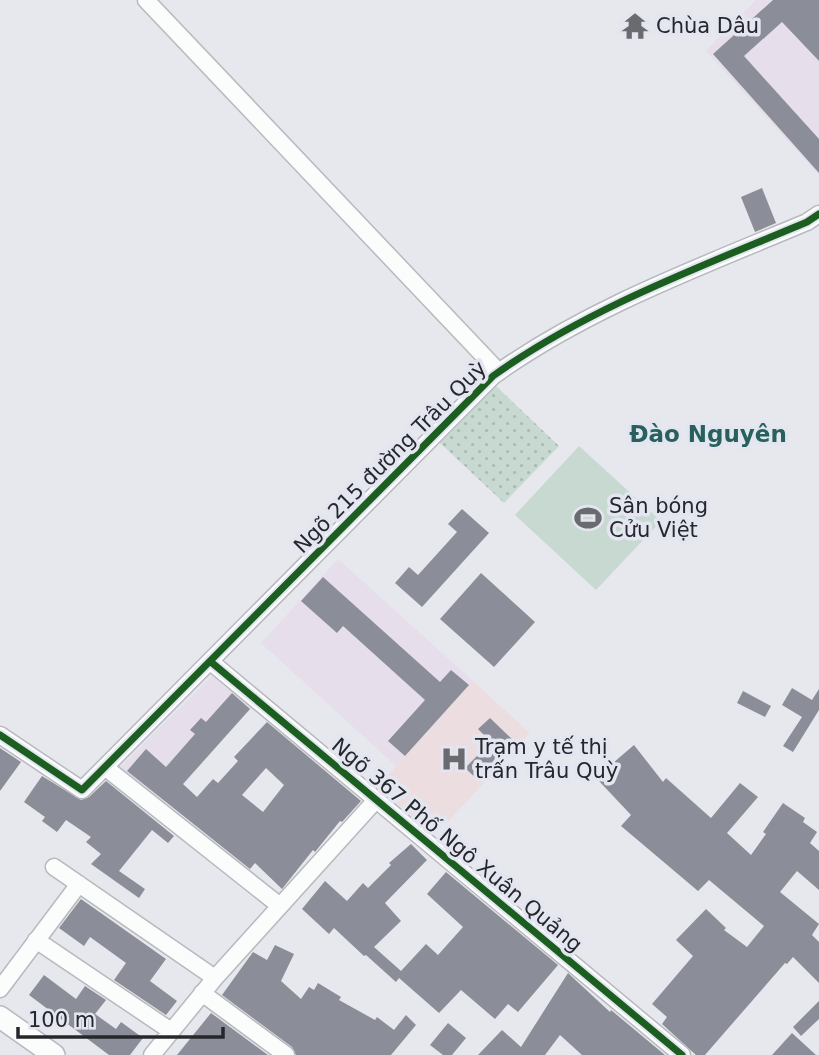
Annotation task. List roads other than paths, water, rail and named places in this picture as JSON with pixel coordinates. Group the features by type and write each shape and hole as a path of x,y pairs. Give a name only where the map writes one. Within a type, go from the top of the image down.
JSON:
{"main road":[{"path":"0,1017 54,1055"}],"street":[{"path":"146,0 499,372"},
{"name":"Ngõ 215 đường Trâu Quỳ","path":"0,735 82,790 499,372 551,338 653,286 807,222 819,214"},
{"name":"Ngõ 367 Phố Ngô Xuân Quảng","path":"211,662 682,1055"},
{"path":"106,768 280,906"},
{"path":"152,1055 215,978 376,800"},
{"path":"54,867 215,978"},
{"path":"0,989 79,884"},
{"path":"36,940 171,1031"},
{"path":"202,993 286,1055"}],"place":[{"name":"Chùa Dâu","path":"635,26"},
{"name":"Sân bóng Cửu Việt","path":"588,518"},
{"name":"Trạm y tế thị trấn Trâu Quỳ","path":"454,759"}],"district":[{"name":"Đào Nguyên","path":"708,434"}]}
